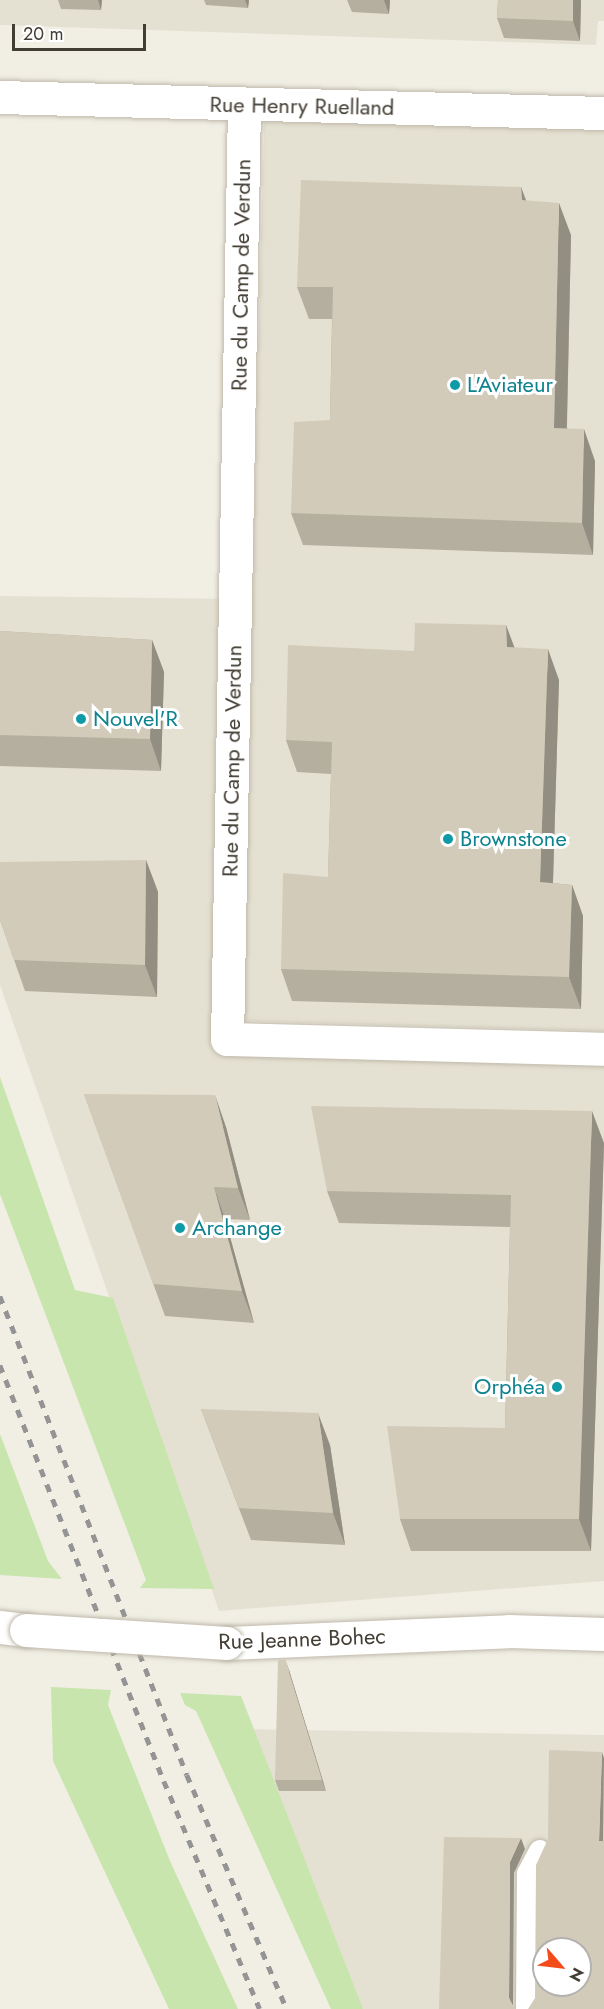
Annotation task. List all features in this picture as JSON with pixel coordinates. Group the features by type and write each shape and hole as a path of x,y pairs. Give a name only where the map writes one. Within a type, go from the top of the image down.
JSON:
{"street":[{"name":"Rue Henry Ruelland","path":"0,97 604,113"},
{"name":"Rue du Camp de Verdun","path":"244,105 226,1039 604,1049"},
{"name":"Rue Jeanne Bohec","path":"13,1629 227,1643 509,1631 604,1634"}],"lane":[{"path":"526,2009 527,1873 539,1850"}],"shaded area":[{"path":"0,0 604,0 604,21 598,21 596,45 0,25"},
{"path":"265,92 604,100 604,1031 241,1021"},
{"path":"0,596 235,599 227,1039 604,1049 604,1581 219,1611 0,985"},
{"path":"236,1729 604,1735 604,2009 357,2009"}],"green space":[{"path":"0,1077 75,1290 113,1298 214,1589 140,1588 146,1580 0,1194"},
{"path":"0,1434 48,1561 62,1579 0,1575"},
{"path":"51,1687 111,1690 108,1705 170,1861 238,2009 169,2009 53,1761"},
{"path":"180,1693 241,1696 363,2009 331,2009 196,1711 185,1705"}],"building":[{"path":"498,0 573,0 573,21 497,18"},
{"name":"L'Aviateur","path":"301,180 521,187 522,200 559,203 554,428 584,429 582,523 291,513 294,422 330,420 333,287 297,287"},
{"name":"Brownstone","path":"415,623 506,625 507,647 548,649 540,882 572,885 569,977 281,969 283,873 328,877 332,742 286,740 288,645 414,651"},
{"name":"Nouvel'R","path":"0,631 152,640 150,739 0,735"},
{"path":"146,860 145,965 14,960 0,920 0,862"},
{"name":"Archange","path":"84,1094 215,1095 238,1188 214,1187 242,1291 153,1284"},
{"name":"Orphéa","path":"311,1106 592,1111 579,1519 400,1519 387,1426 505,1428 511,1195 327,1191"},
{"path":"201,1409 318,1413 333,1513 239,1508"},
{"path":"285,1659 322,1780 275,1780 278,1660"},
{"path":"549,1750 602,1752 599,1841 604,1841 604,2009 528,2009 535,1997 592,1997 592,1937 535,1937 536,1865 548,1839"},
{"path":"444,1837 521,1838 510,1862 509,1998 515,2009 439,2009"}],"railway":[{"path":"0,1296 187,1775 287,2009"},
{"path":"0,1365 164,1781 260,2009"}],"place":[{"name":"L'Aviateur","path":"455,385"},
{"name":"Nouvel'R","path":"81,719"},
{"name":"Brownstone","path":"448,839"},
{"name":"Archange","path":"180,1228"},
{"name":"Orphéa","path":"557,1387"}]}
